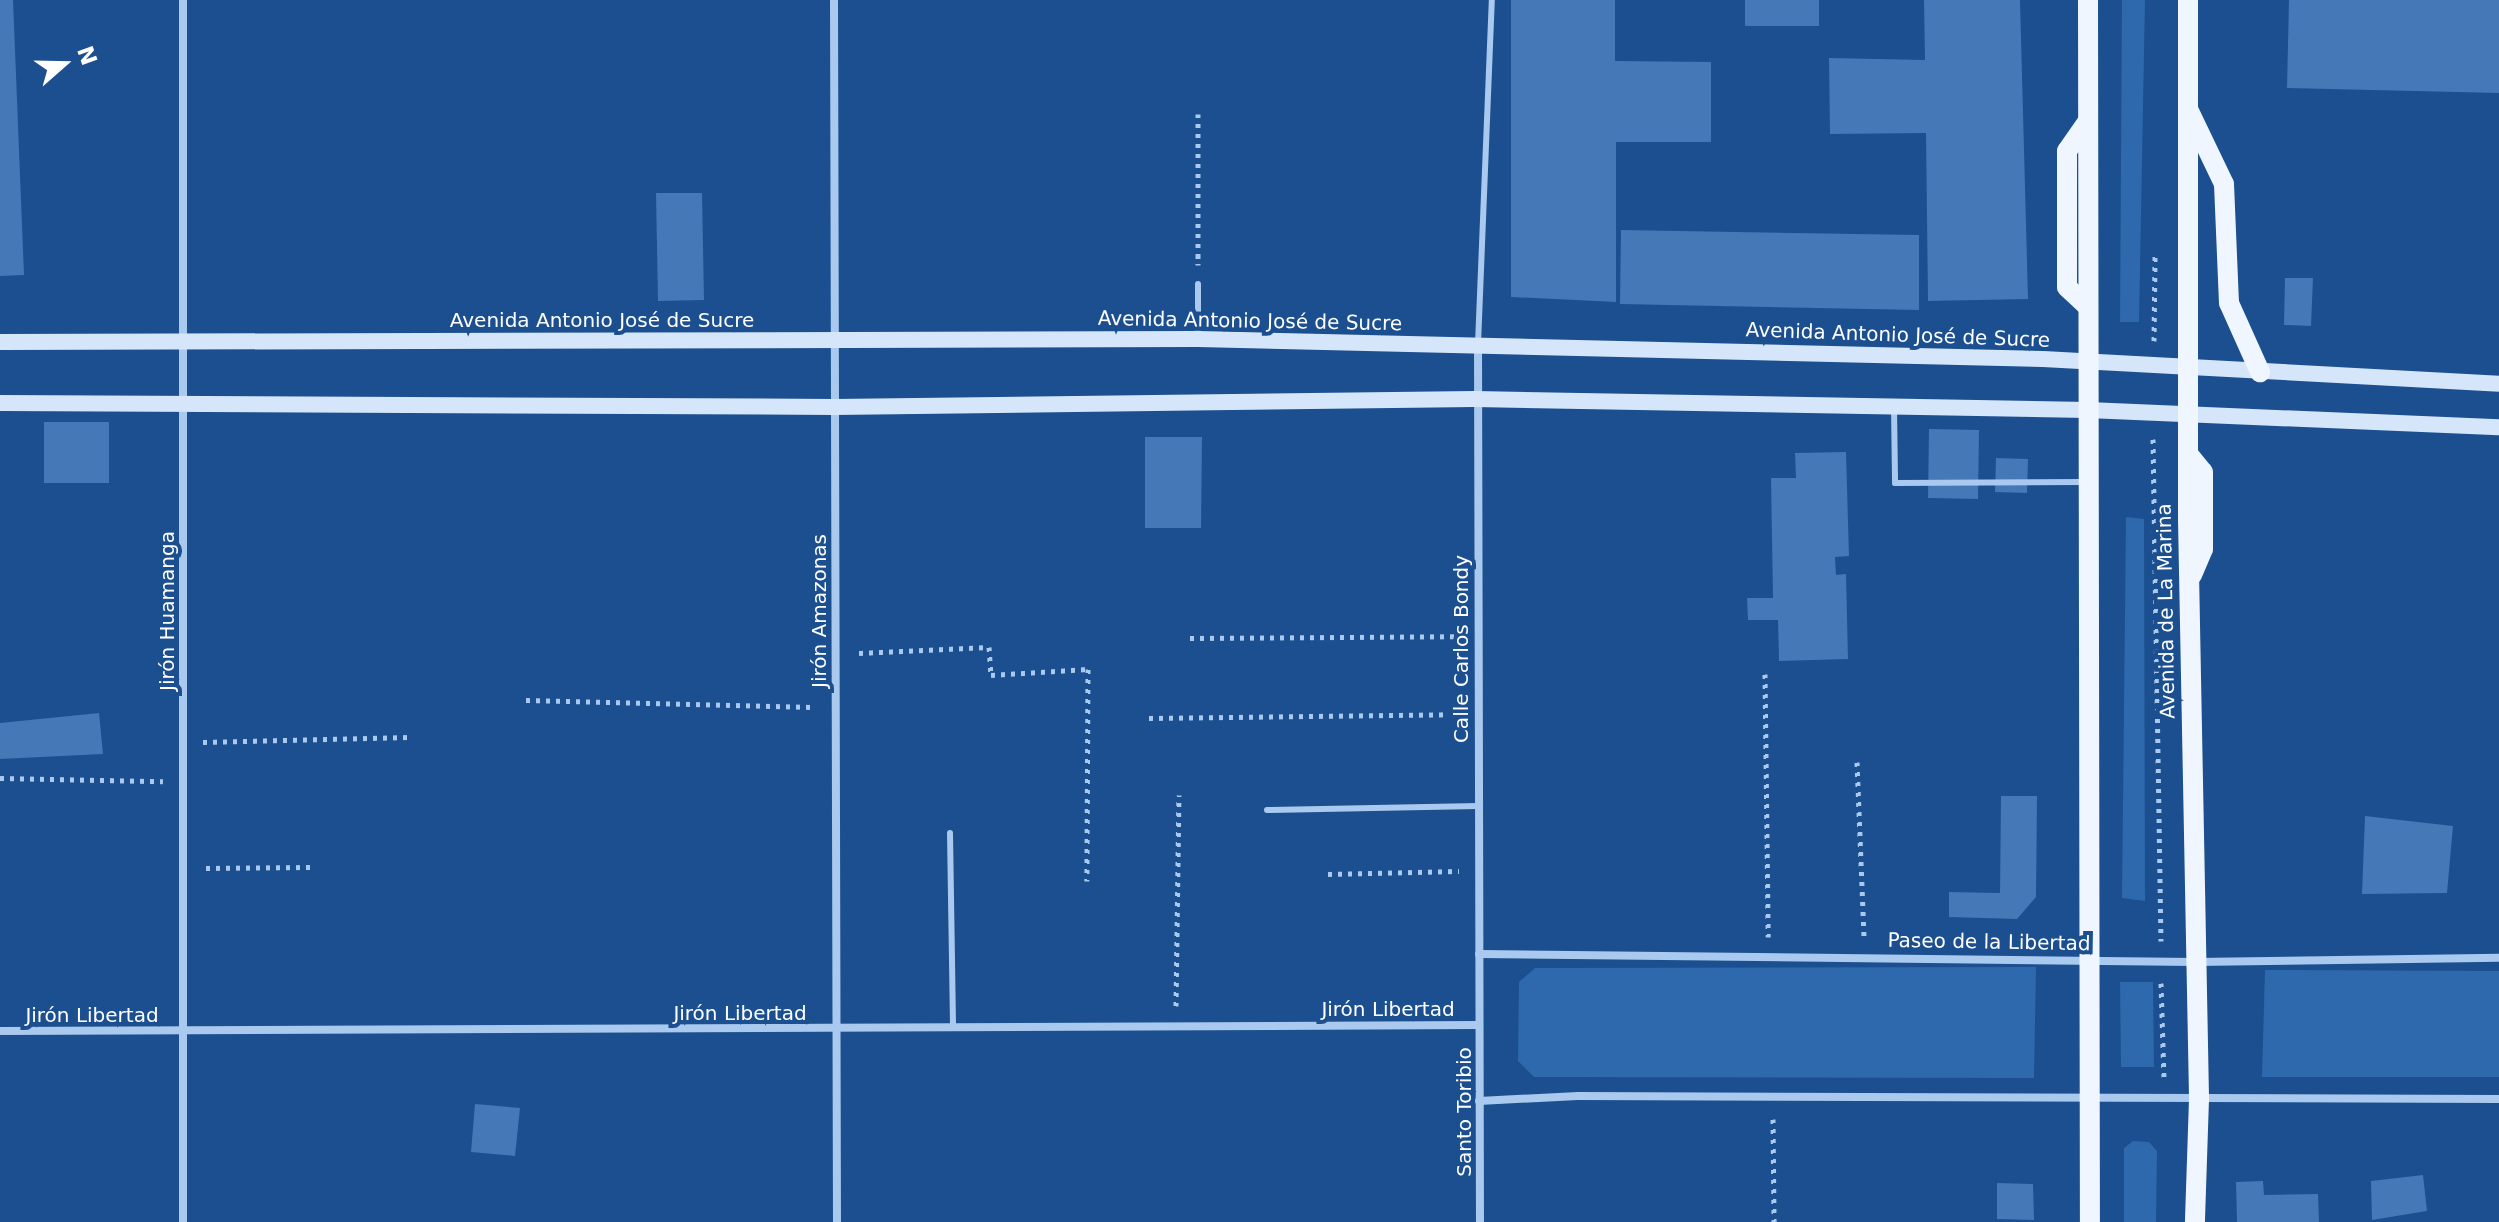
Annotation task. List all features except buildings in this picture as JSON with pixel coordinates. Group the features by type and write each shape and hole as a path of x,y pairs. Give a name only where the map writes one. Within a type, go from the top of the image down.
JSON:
{"main road":[{"path":"2088,0 2086,305 2092,959 2090,1222"},
{"name":"Avenida de La Marina","path":"2188,0 2190,581 2199,1099 2195,1222"},
{"path":"2187,106 2224,184 2229,303 2260,372"},
{"name":"Avenida Antonio José de Sucre","path":"0,342 1198,339 2088,362 2499,384"},
{"path":"0,403 834,407 1475,399 2088,410 2499,427"}],"street":[{"name":"Jirón Huamanga","path":"183,0 183,1222"},
{"name":"Jirón Amazonas","path":"834,0 837,1222"},
{"name":"Calle Carlos Bondy","path":"1478,344 1475,399 1479,954"},
{"name":"Paseo de la Libertad","path":"1479,954 2195,962 2499,958"},
{"name":"Santo Toribio","path":"1479,954 1480,1222"},
{"name":"Jirón Libertad","path":"0,1031 1479,1025"},
{"path":"1479,1101 1772,1098 2499,1099"}],"lane":[{"path":"1478,344 1492,0"},
{"path":"1198,284 1198,339"},
{"path":"1894,407 1895,483 2087,482"},
{"path":"1267,810 1478,806"},
{"path":"950,833 953,1028"}],"path":[{"path":"1198,114 1198,284"},
{"path":"1190,638 1477,636"},
{"path":"835,654 989,647 991,675 1088,669 1087,881"},
{"path":"1765,674 1768,957"},
{"path":"526,700 835,708"},
{"path":"1149,718 1477,714"},
{"path":"183,743 410,737"},
{"path":"1857,762 1865,957"},
{"path":"0,778 183,781"},
{"path":"1175,1026 1179,795"},
{"path":"183,869 313,867"},
{"path":"1328,874 1478,871"},
{"path":"1772,1098 1774,1222"}],"shaded area":[{"path":"2122,0 2145,0 2139,322 2120,322"},
{"path":"2126,517 2144,519 2145,901 2122,898"},
{"path":"2036,967 2034,1078 1534,1077 1518,1061 1519,982 1535,968"},
{"path":"2265,970 2499,971 2499,1077 2262,1077"},
{"path":"2120,982 2153,982 2154,1067 2121,1067"},
{"path":"2133,1141 2149,1142 2157,1151 2156,1222 2124,1222 2124,1148"}]}
